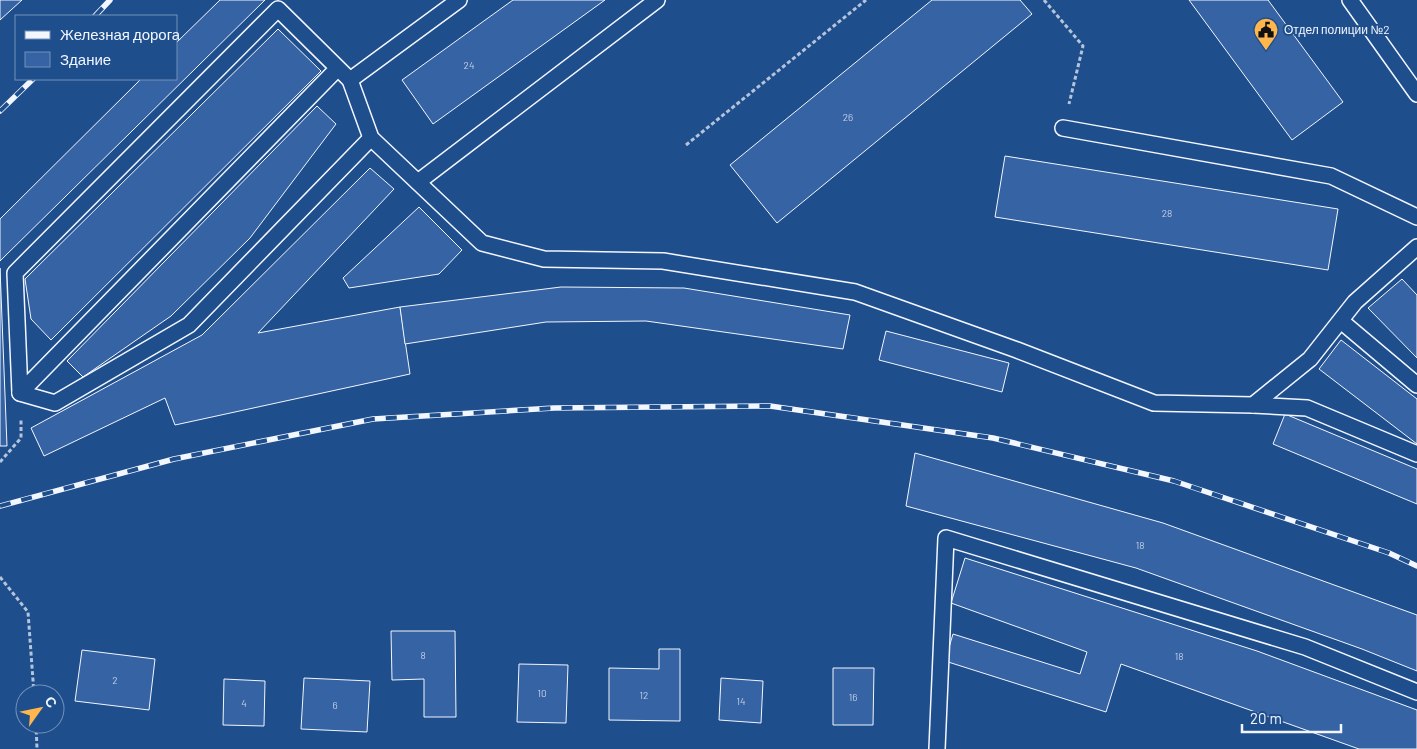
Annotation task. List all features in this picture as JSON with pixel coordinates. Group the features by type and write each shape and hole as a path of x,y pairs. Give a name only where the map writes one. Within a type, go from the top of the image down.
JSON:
{"lane":[{"path":"350,80 459,0"},
{"path":"418,182 657,0"},
{"path":"1350,0 1417,94"},
{"path":"20,393 15,273 278,9 350,80 371,138 482,243 544,259 663,261 855,292 1017,350 1154,403 1308,408 1417,454"},
{"path":"20,393 338,68"},
{"path":"1063,128 1331,176 1417,217"},
{"path":"20,393 55,403 189,325 371,138"},
{"path":"1253,405 1310,359 1355,302 1417,247"},
{"path":"1340,321 1417,385"},
{"path":"937,749 946,538 1305,647 1417,692"}],"path":[{"path":"686,145 866,0"},
{"path":"1044,0 1083,46 1063,128"},
{"path":"0,462 21,438 20,393"},
{"path":"0,577 28,612 33,684"},
{"path":"36,734 37,749"}],"building":[{"path":"0,0 22,0 0,20"},
{"path":"220,0 265,0 0,261 0,219 140,80 178,80 178,41"},
{"path":"513,0 605,0 433,124 402,80"},
{"path":"932,0 1020,0 1032,14 777,223 730,165"},
{"name":"Отдел полиции №2","path":"1189,0 1268,0 1343,102 1292,140"},
{"path":"278,29 321,71 51,340 31,319 25,279"},
{"path":"317,106 336,124 250,238 171,316 83,377 67,361"},
{"path":"1005,156 1338,209 1328,270 995,217"},
{"path":"370,168 394,189 258,333 400,307 410,374 175,425 165,398 44,456 31,428 202,335"},
{"path":"419,207 462,250 439,274 349,288 343,278"},
{"path":"0,268 7,446 0,446"},
{"path":"1402,279 1417,295 1417,358 1368,308"},
{"path":"561,287 684,288 850,315 843,349 646,321 546,322 405,344 400,307"},
{"path":"886,331 1009,363 1002,392 879,360"},
{"path":"1341,340 1417,399 1417,444 1319,369"},
{"path":"1285,414 1417,469 1417,504 1273,444"},
{"path":"915,453 1163,523 1417,615 1417,671 1362,649 1136,568 906,506"},
{"path":"965,558 1257,651 1417,710 1417,749 1359,749 1121,664 1106,712 945,661 953,634 1080,674 1087,652 951,603"},
{"path":"391,631 455,631 456,717 424,717 424,679 392,680"},
{"path":"659,649 680,649 680,721 609,720 609,668 659,669"},
{"path":"82,650 155,659 149,710 75,701"},
{"path":"519,664 568,665 566,723 517,722"},
{"path":"833,668 874,668 873,725 833,725"},
{"path":"304,678 370,681 367,732 301,729"},
{"path":"721,678 763,681 761,723 719,720"},
{"path":"224,679 265,681 264,726 223,725"}],"railway":[{"path":"96,15 110,0"},
{"path":"0,111 32,80"},
{"path":"0,506 174,459 373,419 554,408 770,406 993,438 1174,481 1389,553 1417,566"}],"place":[{"name":"Отдел полиции №2","path":"1266,51"}]}
